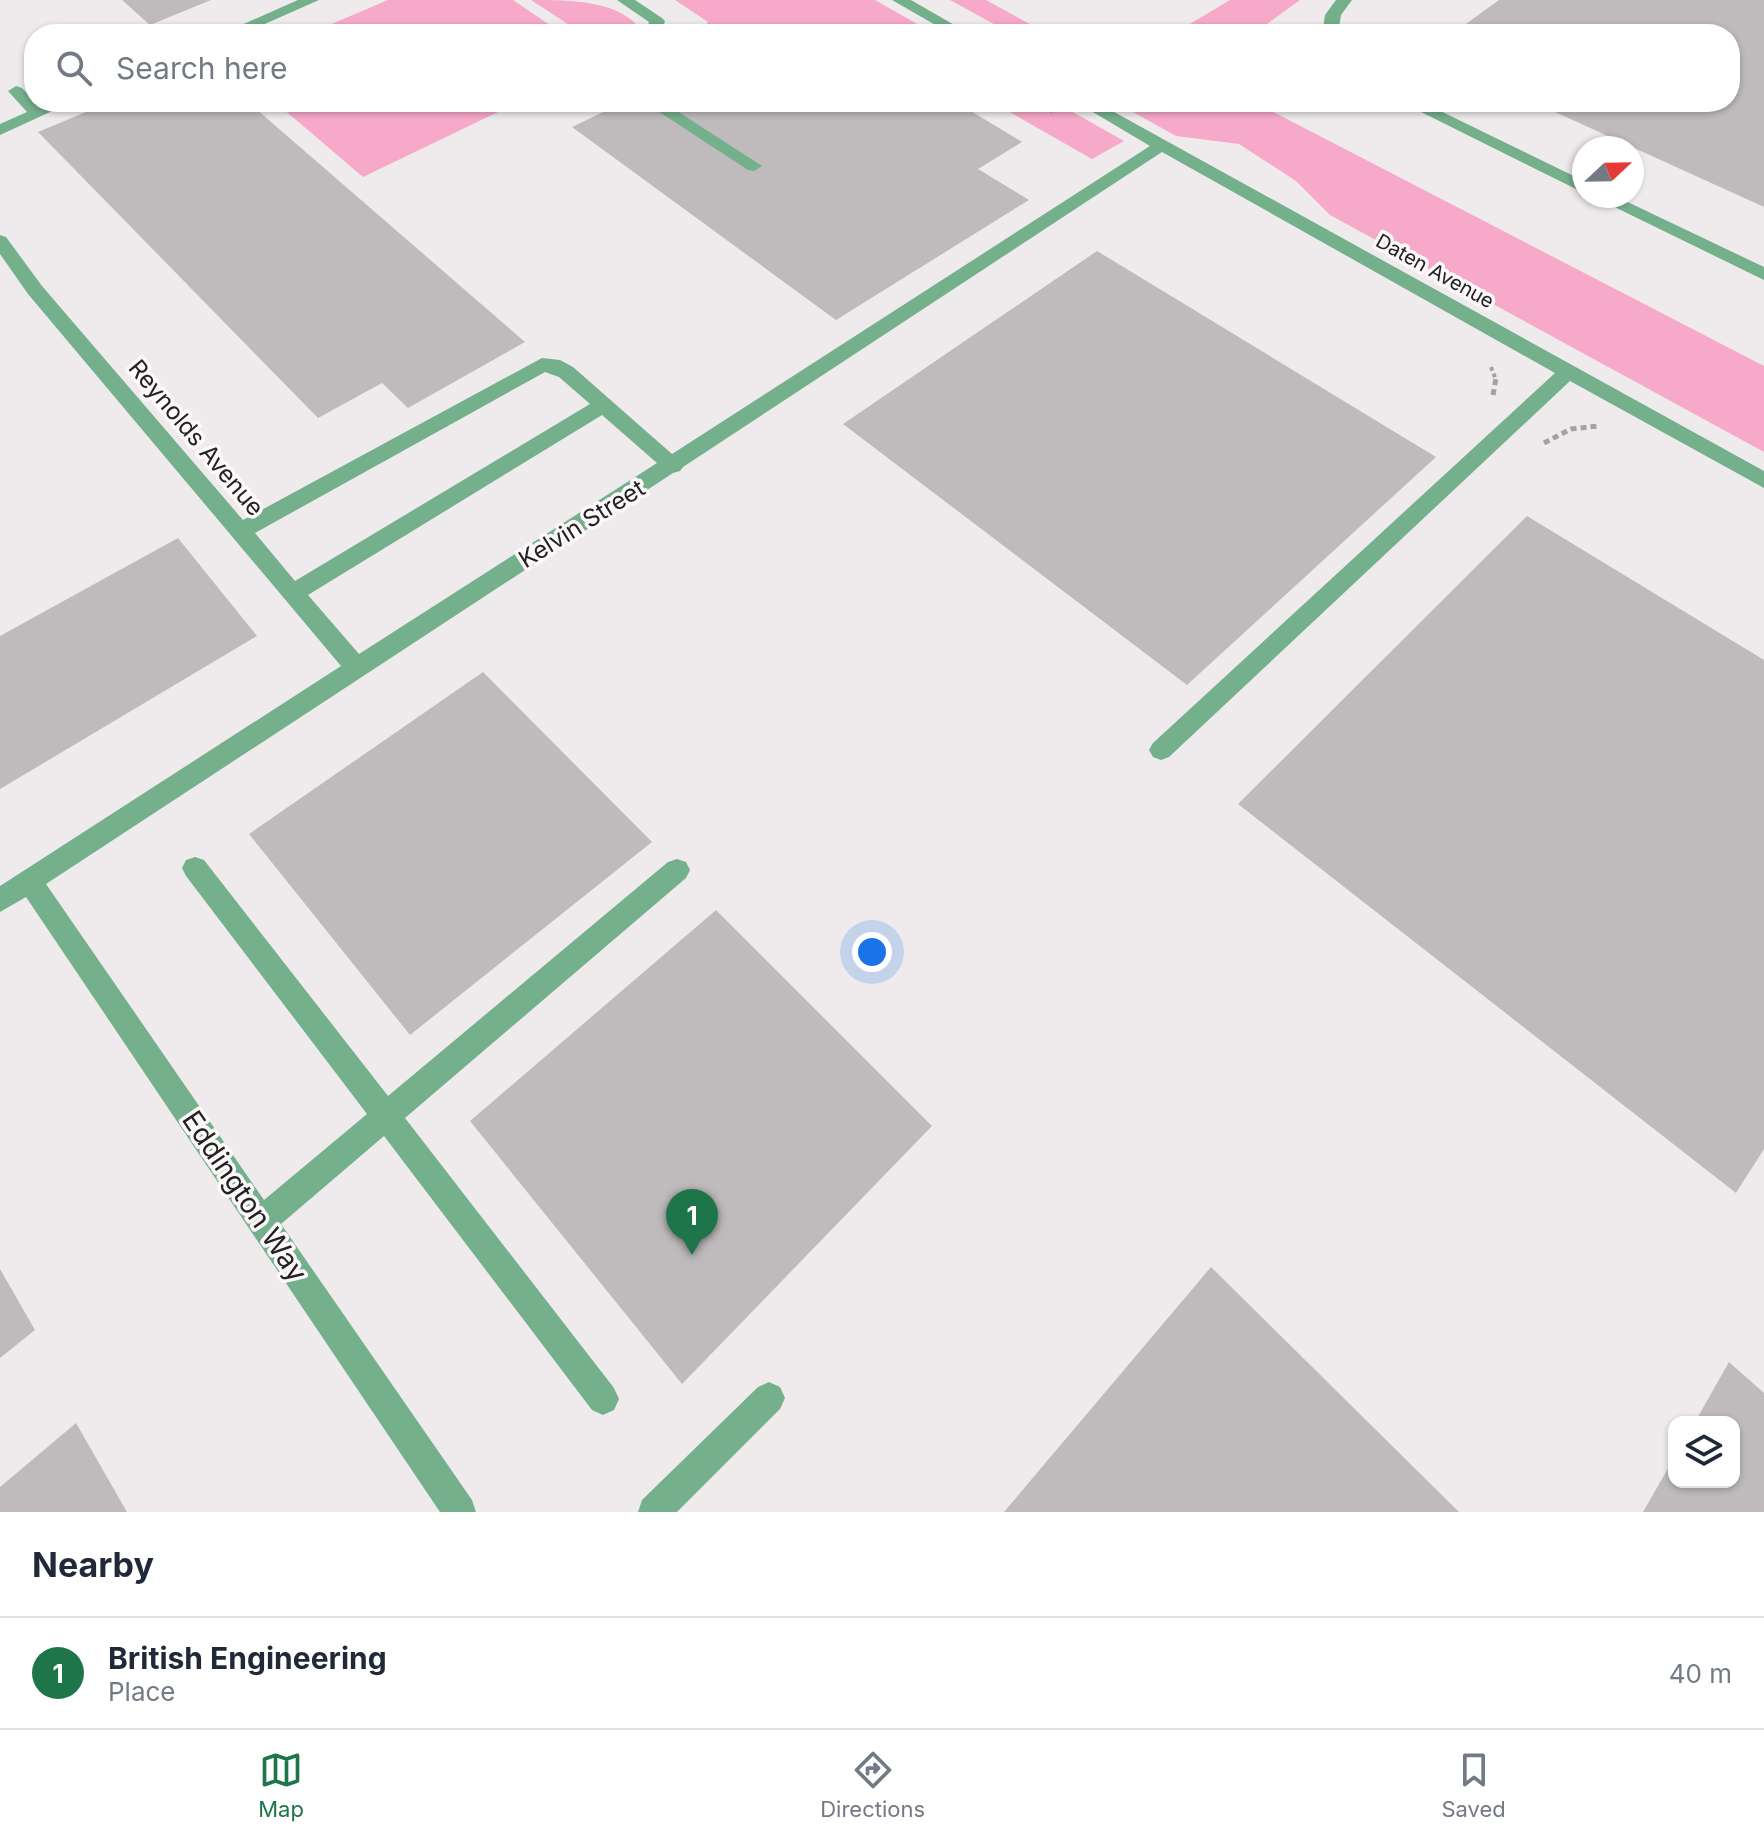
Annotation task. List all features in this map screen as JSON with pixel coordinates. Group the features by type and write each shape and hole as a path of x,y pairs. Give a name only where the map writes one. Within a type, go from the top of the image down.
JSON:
{"street":[{"path":"253,24 311,0"},
{"path":"625,0 657,21 656,24"},
{"path":"900,0 944,24"},
{"path":"1332,24 1333,15 1344,0"},
{"path":"16,91 24,99"},
{"path":"668,112 754,166"},
{"name":"Daten Avenue","path":"1102,112 1764,480"},
{"path":"1428,112 1572,182"},
{"path":"0,130 37,113"},
{"name":"Kelvin Street","path":"0,900 355,666 673,466 1162,145"},
{"path":"1626,208 1764,274"},
{"name":"Reynolds Avenue","path":"0,241 35,290 355,666"},
{"path":"241,531 542,365 553,365 566,372 673,466"},
{"path":"1161,750 1569,371"},
{"path":"293,593 604,405"},
{"path":"195,868 603,1399"},
{"path":"262,1221 677,870"},
{"name":"Eddington Way","path":"29,881 460,1512"},
{"path":"654,1512 769,1398"}],"path":[{"path":"1487,359 1496,379 1491,398"},
{"path":"1541,446 1571,429 1607,427"}],"shaded area":[{"path":"388,0 513,0 548,24 332,24"},
{"path":"531,0 593,4 621,13 636,24 568,24"},
{"path":"675,0 875,0 917,24 706,24 708,22"},
{"path":"950,0 986,0 1030,24 994,24"},
{"path":"1230,0 1300,0 1267,24 1190,24"},
{"path":"287,112 498,112 363,177"},
{"path":"1010,112 1073,112 1124,141 1092,159"},
{"path":"1133,112 1273,112 1764,366 1764,452 1330,215 1296,181 1239,144 1176,136"}],"building":[{"path":"122,0 211,0 152,24"},
{"path":"1499,0 1764,0 1764,207 1644,152 1644,136 1608,136 1555,112 1740,112 1740,24 1466,24"},
{"path":"86,112 260,112 525,342 408,408 382,383 318,418 38,132"},
{"path":"603,112 972,112 1022,142 978,169 1029,200 836,320 572,127"},
{"path":"1097,251 1436,457 1187,685 843,424"},
{"path":"1527,516 1764,660 1764,1149 1736,1193 1238,804"},
{"path":"178,538 257,636 0,789 0,636"},
{"path":"483,672 652,842 410,1035 249,834"},
{"path":"716,910 932,1126 682,1384 470,1121"},
{"path":"1211,1267 1459,1512 1004,1512"},
{"path":"0,1269 35,1330 0,1358"},
{"path":"1729,1362 1764,1393 1764,1512 1643,1512 1668,1468 1668,1488 1740,1488 1740,1416 1698,1416"},
{"path":"76,1423 127,1512 0,1512 0,1487"}],"place":[{"name":"British Engineering","path":"692,1255"}]}
